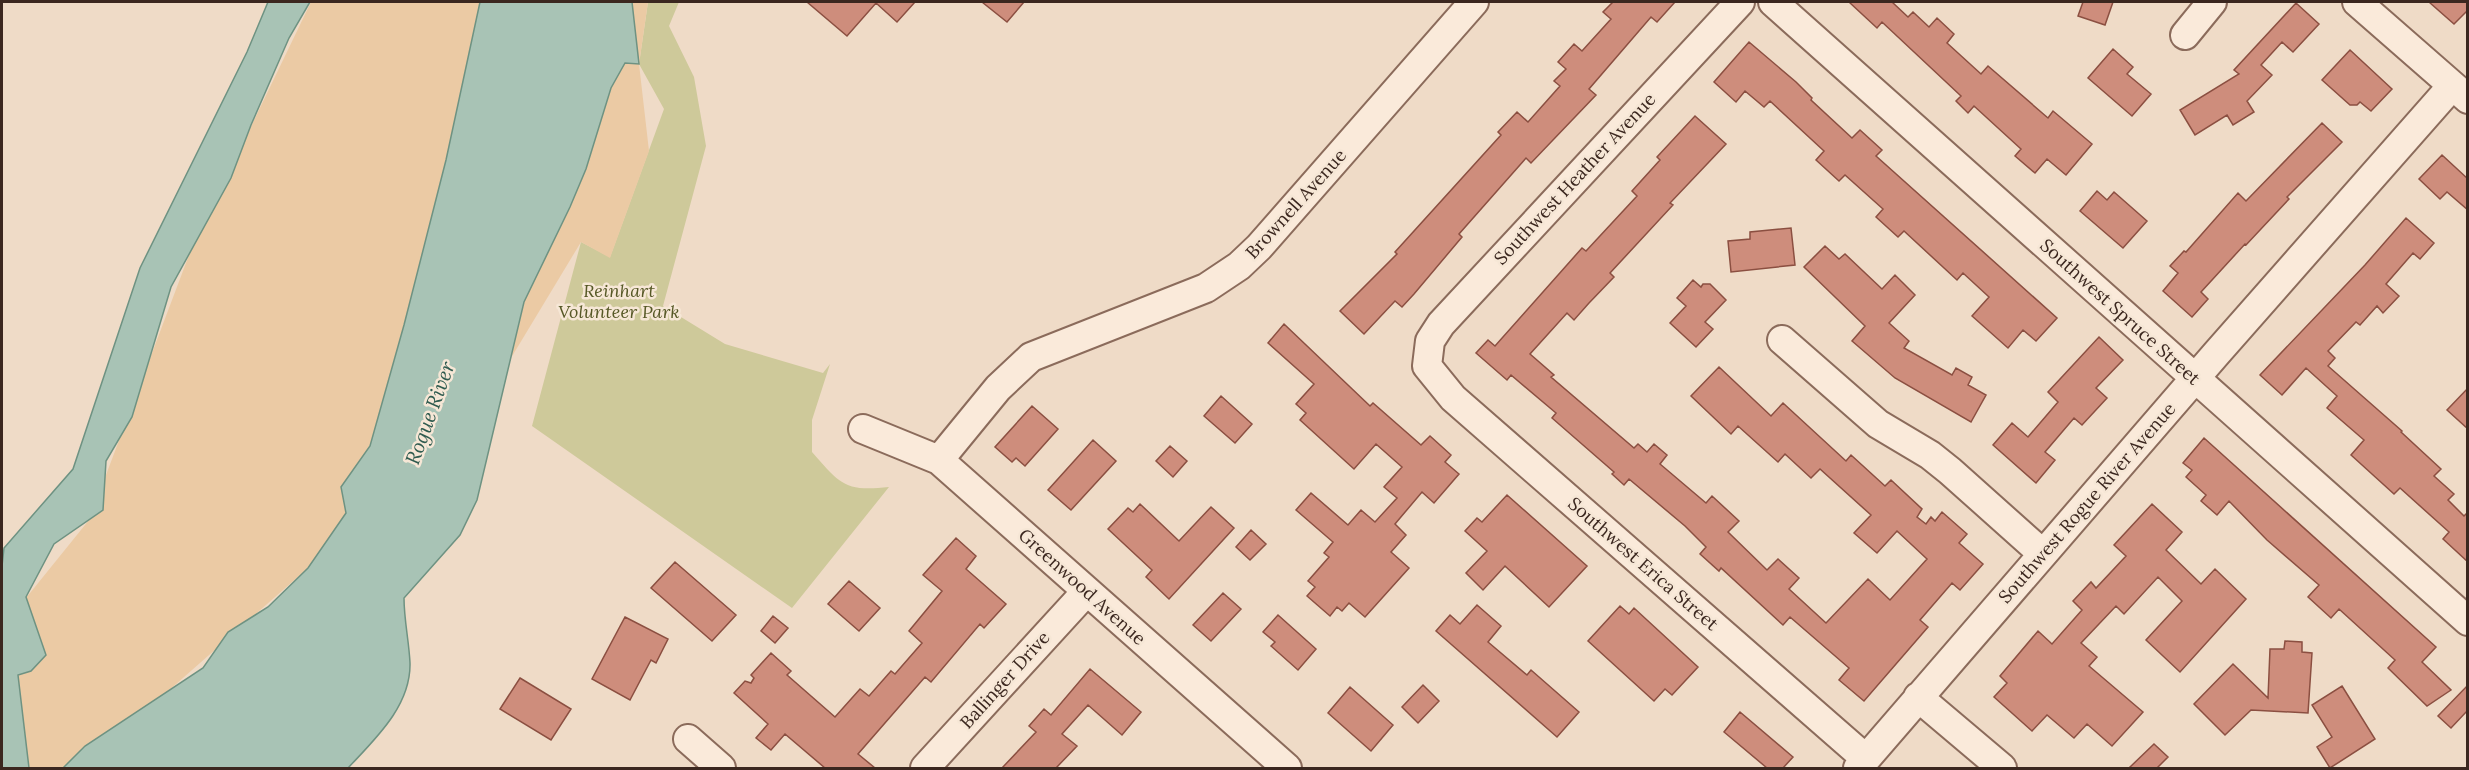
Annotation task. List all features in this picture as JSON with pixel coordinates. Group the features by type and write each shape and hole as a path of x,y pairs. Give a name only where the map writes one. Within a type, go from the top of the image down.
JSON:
{"street":[{"name":"Brownell Avenue","path":"939,460 998,388 1031,357 1206,288 1239,266 1259,248 1474,2"},
{"name":"Southwest Heather Avenue","path":"1427,366 1430,341 1441,324 1740,2"},
{"name":"Southwest Spruce Street","path":"1773,2 2468,621"},
{"path":"2185,35 2212,2"},
{"path":"2357,2 2460,92"},
{"name":"Southwest Rogue River Avenue","path":"1861,763 2194,379 2460,92"},
{"path":"1782,340 1878,424 1930,455 1950,471 2043,555"},
{"name":"Southwest Erica Street","path":"1427,366 1453,398 1861,763"},
{"name":"Greenwood Avenue","path":"863,429 939,460 1287,768"},
{"name":"Ballinger Drive","path":"925,768 1086,592"},
{"path":"1918,696 2002,768"},
{"path":"688,738 721,768"}],"green space":[{"name":"Reinhart Volunteer Park","path":"648,2 679,2 669,26 694,77 706,146 663,306 725,344 823,373 830,364 812,420 812,452 830,472 844,483 862,488 889,487 792,608 532,426 581,242 610,257 664,109 639,64"}],"sand":[{"path":"311,2 480,2 446,160 409,308 370,446 341,487 346,513 308,568 167,692 72,768 29,768 18,674 46,654 26,598 89,520 189,255"},
{"path":"596,2 648,2 639,64 649,151 610,258 581,242 511,358"}],"water":[{"path":"268,2 310,2 289,38 251,125 231,178 171,287 132,417 106,461 103,510 54,544 26,597 46,655 31,671 18,675 29,768 2,768 2,566 4,548 73,469 140,268 247,52"},
{"name":"Rogue River","path":"480,2 632,2 639,64 625,63 611,88 586,169 524,302 477,500 460,535 404,598 410,663 409,679 398,707 380,733 348,768 63,768 85,746 203,668 228,632 268,607 308,568 346,513 341,487 370,446 446,160"}],"building":[{"path":"807,2 915,2 897,22 876,3 847,36"},
{"path":"982,2 1024,2 1007,22"},
{"path":"1613,2 1675,2 1657,22 1651,17 1589,89 1596,95 1531,163 1526,158 1459,234 1462,237 1402,307 1395,301 1364,334 1340,311 1397,254 1395,252 1501,135 1498,132 1517,112 1528,122 1560,86 1554,81 1566,69 1558,62 1574,44 1582,51 1611,19 1603,12"},
{"path":"1849,2 1892,2 1908,17 1913,12 1929,27 1937,18 1954,34 1947,43 1981,74 1988,66 2048,118 2053,111 2092,144 2066,175 2047,159 2035,173 2015,156 2021,149 1974,106 1968,113 1956,101 1961,96 1882,22 1877,28"},
{"path":"2083,2 2113,2 2105,25 2078,16"},
{"path":"2429,2 2468,2 2468,10 2454,24"},
{"path":"2296,3 2319,24 2293,52 2282,42 2261,65 2272,75 2247,101 2254,112 2233,125 2227,115 2195,135 2180,110 2239,74 2234,70"},
{"path":"1749,42 1796,82 1812,98 1811,100 1852,138 1860,130 1882,150 1876,156 2057,318 2036,341 2023,330 2008,348 1972,316 1989,297 1963,273 1957,280 1904,231 1898,237 1876,217 1883,209 1845,175 1839,181 1816,160 1824,151 1770,101 1764,107 1745,91 1736,102 1714,82"},
{"path":"2113,49 2133,67 2127,74 2151,94 2132,116 2088,78"},
{"path":"2350,50 2392,89 2371,111 2360,102 2357,105 2350,105 2322,80"},
{"path":"1695,116 1726,144 1670,203 1673,205 1610,273 1614,277 1574,320 1567,313 1530,354 1554,375 1551,377 1634,448 1638,444 1647,452 1654,444 1667,455 1660,464 1706,503 1712,496 1739,521 1728,532 1767,570 1778,559 1799,578 1789,589 1826,623 1868,579 1890,600 1927,559 1897,531 1877,553 1854,533 1871,515 1820,469 1811,478 1785,454 1778,462 1738,426 1731,434 1691,396 1719,367 1771,416 1783,403 1846,461 1851,455 1885,486 1891,480 1922,509 1917,517 1926,524 1931,517 1935,521 1942,512 1967,534 1959,543 1983,564 1960,590 1952,583 1920,620 1928,627 1864,701 1839,680 1849,668 1790,617 1783,625 1721,568 1719,571 1700,554 1706,547 1685,526 1629,479 1624,485 1612,474 1614,472 1552,418 1556,413 1511,375 1507,380 1476,353 1488,340 1495,346 1582,248 1586,251 1637,196 1632,191 1660,160 1657,157"},
{"path":"2322,123 2342,142 2287,197 2289,199 2201,292 2208,299 2192,317 2163,291 2178,273 2170,266 2184,251 2186,252 2238,193 2246,201"},
{"path":"2442,155 2468,179 2468,210 2447,192 2440,199 2419,179"},
{"path":"2097,191 2107,200 2114,192 2147,221 2123,248 2080,211"},
{"path":"2406,218 2434,243 2420,259 2413,253 2386,284 2399,296 2383,313 2377,306 2360,325 2356,322 2328,351 2335,358 2328,366 2402,431 2441,469 2434,476 2454,494 2448,500 2464,516 2468,512 2468,562 2443,539 2449,532 2400,488 2394,494 2351,455 2364,440 2327,408 2337,396 2306,368 2282,395 2260,375 2365,265"},
{"path":"1791,228 1795,265 1731,272 1728,241 1750,239 1750,232"},
{"path":"1825,246 1839,259 1845,254 1882,289 1895,275 1915,295 1889,323 1909,341 1904,348 1952,375 1956,368 1972,377 1968,385 1986,395 1971,422 1895,378 1852,341 1865,326 1804,267"},
{"path":"1693,280 1701,287 1703,284 1710,284 1726,300 1705,322 1713,329 1696,347 1670,323 1686,306 1677,298"},
{"path":"1284,324 1370,406 1373,403 1421,445 1430,436 1451,455 1445,462 1459,474 1434,503 1422,492 1395,524 1406,535 1391,552 1409,568 1365,617 1349,603 1342,611 1337,607 1330,616 1307,596 1315,587 1308,581 1329,557 1324,553 1333,542 1296,510 1311,493 1348,525 1361,510 1375,522 1397,498 1384,487 1402,467 1376,444 1354,469 1300,420 1306,413 1296,404 1314,384 1268,343"},
{"path":"2099,337 2123,360 2096,388 2107,398 2082,425 2074,418 2045,452 2055,460 2036,483 1993,445 2012,423 2028,437 2058,402 2048,392"},
{"path":"2468,388 2468,429 2447,410"},
{"path":"1221,396 1252,424 1235,443 1204,416"},
{"path":"1032,406 1058,429 1025,466 1016,458 1012,462 995,447"},
{"path":"2204,438 2436,647 2422,662 2451,690 2427,706 2388,668 2395,660 2339,609 2331,618 2308,597 2319,585 2267,540 2229,501 2217,515 2201,501 2206,495 2186,477 2192,470 2183,463"},
{"path":"1093,440 1116,461 1071,510 1048,490"},
{"path":"1170,446 1187,461 1173,477 1156,461"},
{"path":"1507,495 1587,566 1549,607 1505,566 1483,590 1466,573 1487,551 1465,531 1477,518 1482,522"},
{"path":"1140,504 1179,541 1211,507 1234,528 1169,599 1146,577 1152,570 1108,529 1128,508 1133,512"},
{"path":"2152,504 2182,532 2166,550 2201,584 2215,569 2246,599 2180,672 2146,640 2182,601 2158,577 2124,614 2116,606 2081,643 2097,657 2089,666 2143,712 2112,746 2087,724 2074,738 2047,715 2032,731 1994,697 2007,683 2000,676 2038,631 2052,644 2082,610 2073,601 2091,582 2096,588 2126,556 2114,545"},
{"path":"1251,530 1266,544 1250,560 1236,547"},
{"path":"956,538 976,556 966,569 1006,604 984,628 980,624 931,682 925,677 858,754 875,768 825,768 785,734 771,750 756,738 768,724 734,693 745,681 751,683 754,678 751,675 771,653 791,671 787,675 835,717 860,689 869,696 891,671 895,674 922,643 909,631 942,591 923,575"},
{"path":"675,562 736,615 712,641 651,588"},
{"path":"849,581 880,608 859,631 828,604"},
{"path":"1223,593 1241,609 1211,641 1193,625"},
{"path":"1477,605 1501,626 1488,642 1527,675 1531,670 1579,712 1557,737 1436,631 1450,615 1460,624"},
{"path":"1620,606 1629,614 1634,608 1698,667 1672,695 1665,689 1654,701 1588,641"},
{"path":"1278,615 1316,649 1298,670 1271,646 1275,642 1263,632"},
{"path":"773,616 788,628 775,643 761,631"},
{"path":"625,617 668,639 656,663 651,660 630,700 592,679"},
{"path":"2285,641 2302,642 2302,652 2312,653 2308,713 2251,710 2225,735 2194,704 2233,664 2268,698 2270,649 2284,649"},
{"path":"1090,669 1141,712 1122,735 1088,705 1062,734 1077,746 1056,768 1002,768 1036,732 1029,726 1044,709 1051,715"},
{"path":"520,678 571,709 551,740 500,709"},
{"path":"1423,685 1439,701 1418,723 1402,707"},
{"path":"2468,685 2468,710 2451,728 2438,716"},
{"path":"2342,686 2375,739 2330,768 2317,747 2332,737 2312,705"},
{"path":"1350,687 1393,725 1371,751 1328,713"},
{"path":"1740,712 1793,757 1783,768 1767,768 1724,732"},
{"path":"2154,744 2168,757 2157,768 2129,768"}]}
